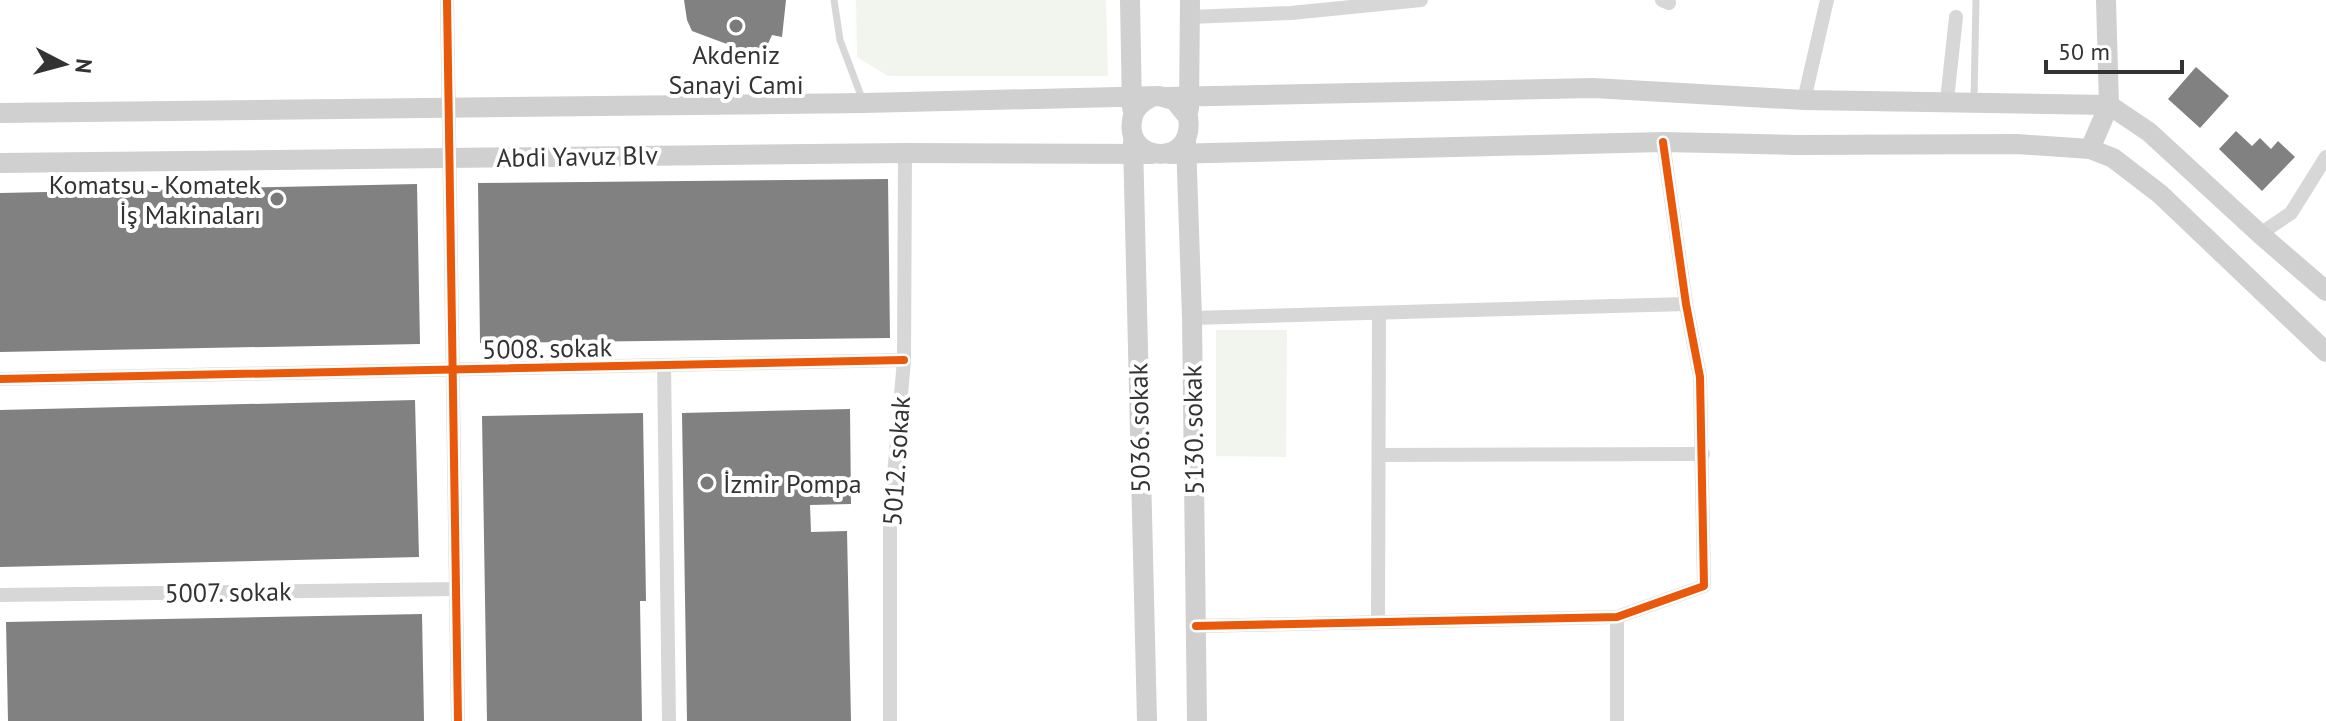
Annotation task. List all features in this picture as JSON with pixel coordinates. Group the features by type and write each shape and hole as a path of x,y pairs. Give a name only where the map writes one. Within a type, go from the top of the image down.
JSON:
{"main road":[{"path":"1130,0 1150,97"},
{"path":"2106,0 2109,105 2090,149 2113,158 2160,194 2326,352"},
{"path":"1150,97 1139,106 1156,144 1188,117 1190,8"},
{"path":"0,113 864,103 1593,88 1804,100 2109,105 2149,132 2326,291"},
{"path":"1150,97 1180,104 1188,117"},
{"name":"Abdi Yavuz Blv","path":"0,163 905,153 1156,144 1663,142 2017,144 2090,149"},
{"name":"5130. sokak","path":"1156,144 1192,318 1197,721"},
{"name":"5036. sokak","path":"1147,721 1156,144"}],"street":[{"path":"447,0 458,721"},
{"path":"1190,8 1291,13 1421,0"},
{"path":"1804,100 1827,0"},
{"path":"1947,100 1956,17"},
{"path":"1196,626 1617,617 1704,586 1700,377 1686,304 1663,142"},
{"name":"5012. sokak","path":"890,721 890,521 904,360 905,153"},
{"path":"2260,234 2291,213 2326,157"},
{"path":"1192,318 1686,304"},
{"path":"1378,621 1379,314"},
{"name":"5008. sokak","path":"0,379 904,360"},
{"path":"664,365 669,721"},
{"path":"1379,455 1703,454"},
{"name":"5007. sokak","path":"0,595 456,589"},
{"path":"1617,617 1617,721"}],"lane":[{"path":"834,0 840,40 864,103"},
{"path":"1974,101 1976,0"}],"shaded area":[{"path":"856,0 1106,0 1108,76 888,76 857,57"},
{"path":"1216,330 1287,330 1286,457 1216,456"}],"building":[{"name":"Akdeniz Sanayi Cami","path":"684,0 786,0 782,37 772,35 762,57 692,31"},
{"path":"2196,67 2229,96 2200,128 2168,99"},
{"path":"2236,131 2252,146 2260,138 2271,149 2278,141 2295,157 2262,191 2219,149"},
{"path":"888,179 890,338 480,343 478,183"},
{"path":"417,184 420,344 0,352 0,193"},
{"path":"415,400 419,557 0,567 0,410"},
{"path":"850,409 851,504 810,505 811,532 847,531 851,721 687,721 682,413"},
{"path":"643,413 646,601 640,601 642,721 487,721 482,416"},
{"path":"422,614 424,721 8,721 6,622"}],"cycle path":[{"path":"447,0 458,721"},
{"path":"1196,626 1617,617 1704,586 1700,377 1686,304 1663,142"},
{"path":"0,379 904,360"}],"place":[{"name":"Akdeniz Sanayi Cami","path":"736,26"},
{"name":"Komatsu - Komatek İş Makinaları","path":"277,199"},
{"name":"İzmir Pompa","path":"707,483"}]}
